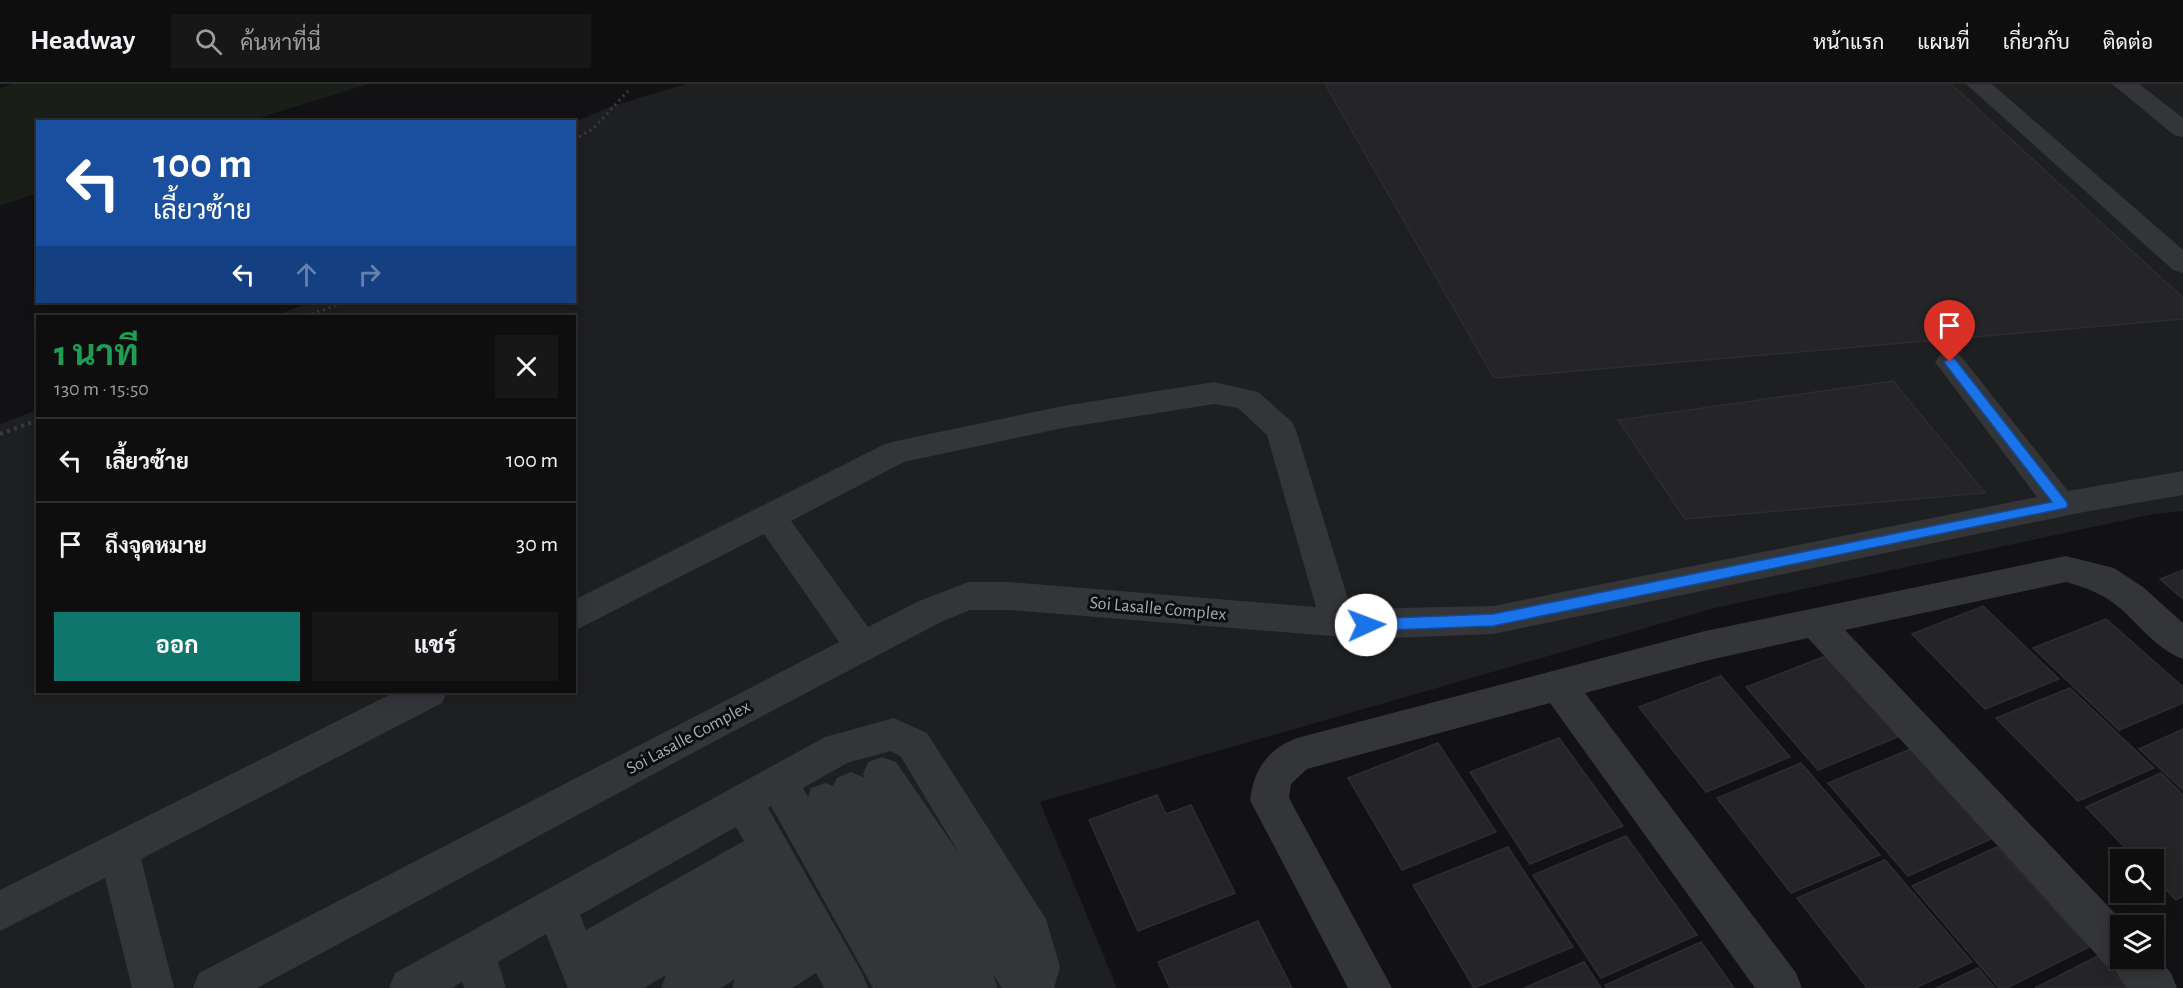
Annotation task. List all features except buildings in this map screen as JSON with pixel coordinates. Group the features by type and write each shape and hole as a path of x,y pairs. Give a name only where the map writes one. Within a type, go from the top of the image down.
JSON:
{"street":[{"path":"1978,84 2183,264"},
{"path":"2124,84 2183,130"},
{"path":"1950,362 2061,505"},
{"path":"576,616 896,452 1063,417 1214,393 1247,399 1281,430 1338,623"},
{"name":"Soi Lasalle Complex","path":"214,988 687,737 929,612 968,596 1010,596 1366,625 1493,620 2061,505 2183,483"},
{"path":"770,517 862,647"},
{"path":"1371,988 1269,800 1271,780 1281,766 1298,755 1705,646 2066,569 2102,578 2131,597 2183,644"},
{"path":"1816,622 2110,938"},
{"path":"1558,686 1781,988"},
{"path":"0,910 427,693"},
{"path":"410,988 479,970 555,906 838,748 894,734 914,745 1031,933 1039,967 1033,988"},
{"path":"778,782 897,988"},
{"path":"853,788 934,988"},
{"path":"853,788 977,988"},
{"path":"853,788 1027,988"},
{"path":"743,802 814,934"},
{"path":"119,851 153,988"},
{"path":"555,906 590,978 814,934"},
{"path":"681,988 814,934"},
{"path":"753,988 814,934"},
{"path":"2139,969 2156,988"}],"path":[{"path":"576,139 594,128 628,91"},
{"path":"309,315 343,303"},
{"path":"0,434 36,421"}],"shaded area":[{"path":"14,84 369,84 252,120 36,120 36,193 0,206 0,88"},
{"path":"686,84 2183,84 2183,511 2154,514 1715,608 1040,802 1117,988 0,988 0,424 36,410 36,693 576,693 576,315 277,315 309,303 576,303 576,122 612,106"}],"route":[{"path":"1366,625 1493,620 2061,505 1950,362"}]}
